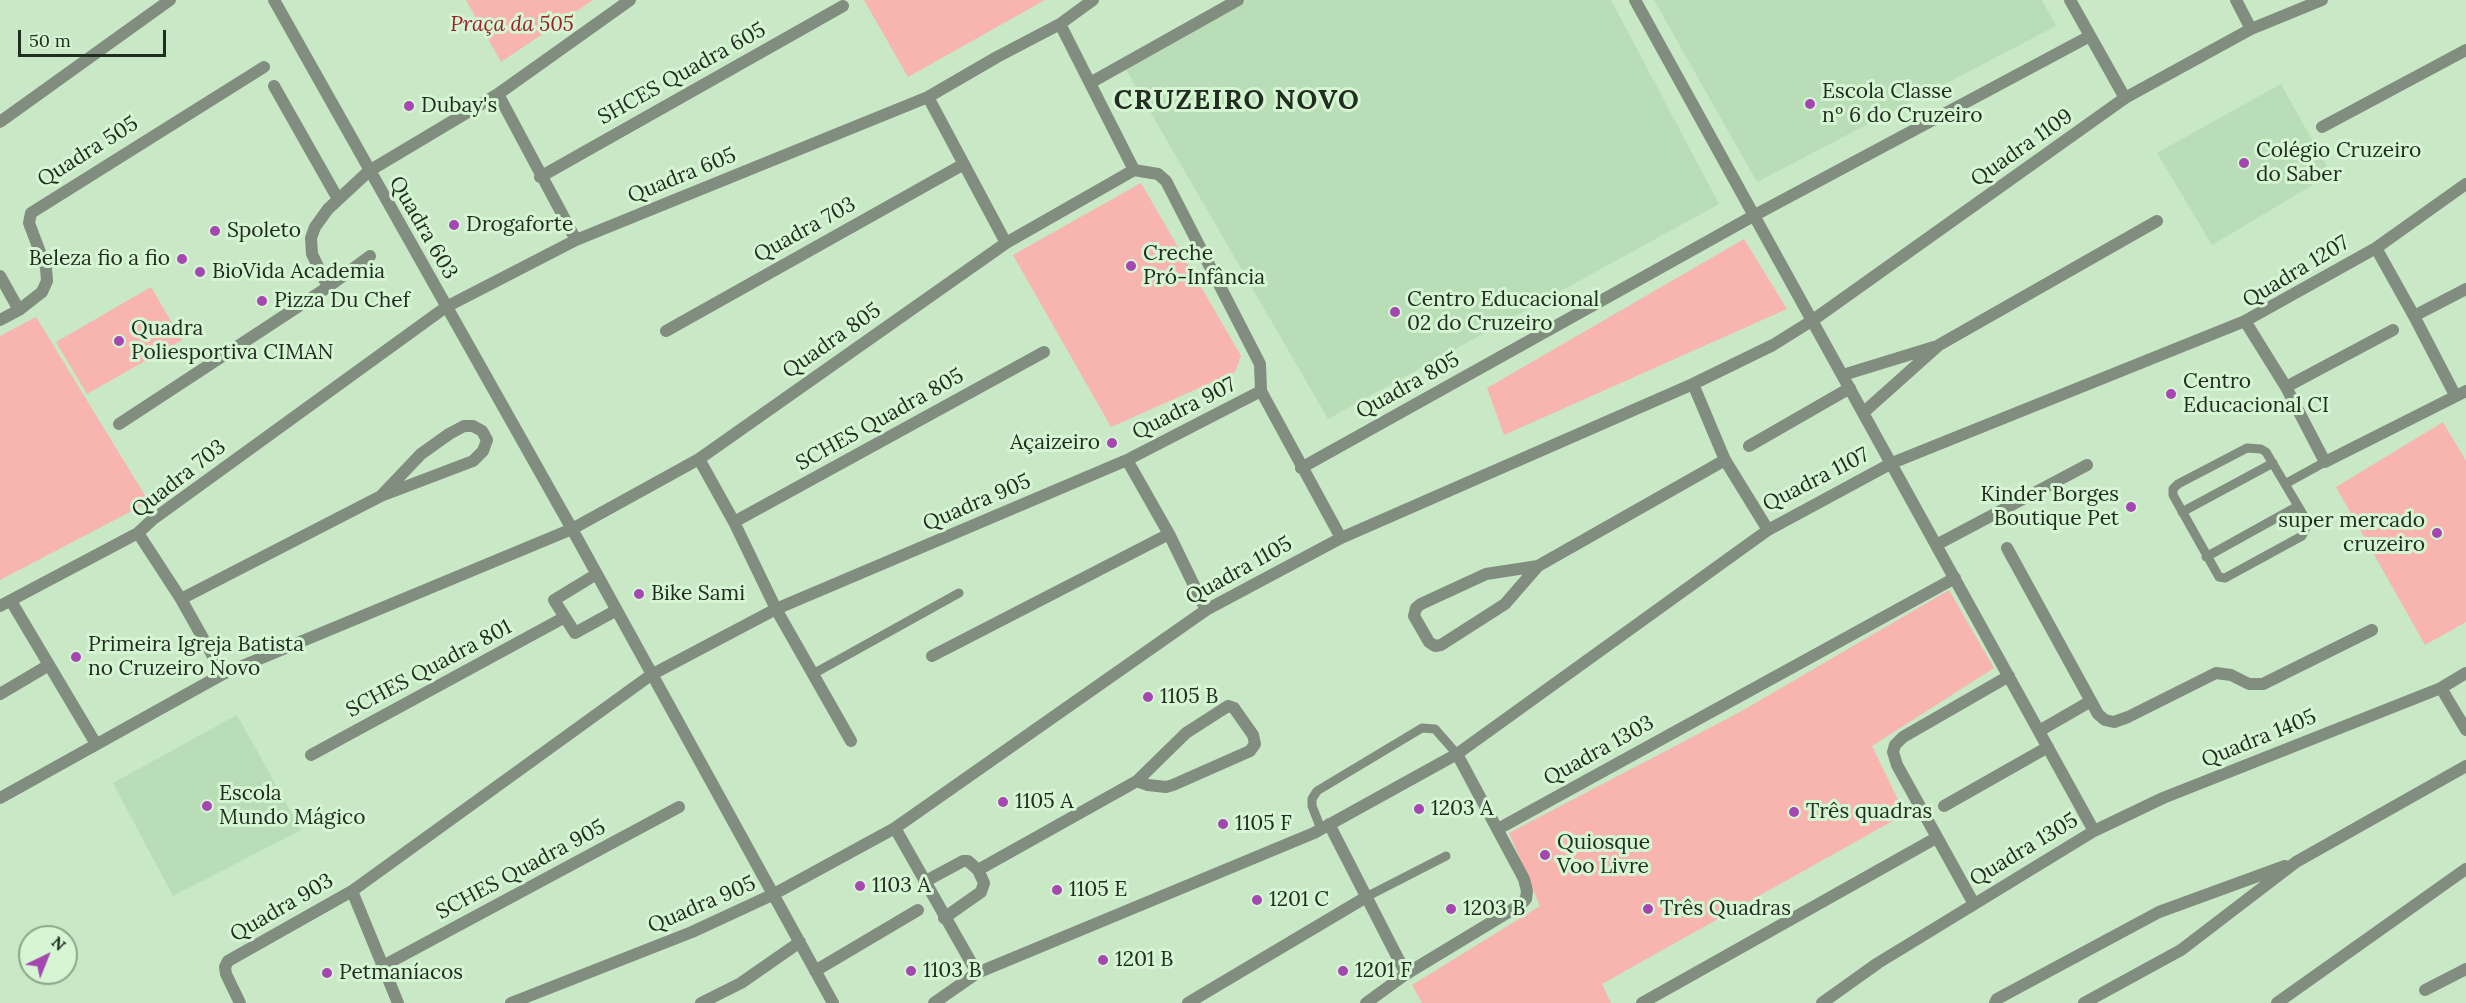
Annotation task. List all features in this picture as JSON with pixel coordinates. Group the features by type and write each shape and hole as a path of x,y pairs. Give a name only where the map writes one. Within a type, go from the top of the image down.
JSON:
{"street":[{"path":"0,122 170,0"},
{"path":"274,0 369,171 339,199 315,227 311,238 312,254 328,286"},
{"path":"576,240 540,177 498,94 630,0"},
{"name":"Quadra 605","path":"576,240 928,97 1060,24 1093,0"},
{"path":"1090,83 1238,0"},
{"path":"1635,0 1892,463 2245,321"},
{"path":"2070,0 2125,98"},
{"path":"2236,0 2251,30"},
{"name":"Quadra 1109","path":"1813,320 2125,98 2251,30 2322,0"},
{"name":"SHCES Quadra 605","path":"540,177 843,6"},
{"path":"1060,24 1134,170 1158,174 1166,181 1260,364 1261,392"},
{"name":"Quadra 805","path":"1301,468 1755,215 2090,36"},
{"path":"2322,127 2466,51"},
{"name":"Quadra 505","path":"19,310 42,292 47,281 46,268 29,223 31,213 38,206 264,67"},
{"path":"274,86 339,199"},
{"name":"Quadra 603","path":"498,94 369,171 446,307 576,240"},
{"path":"928,97 1006,243"},
{"name":"Quadra 703","path":"666,331 964,164"},
{"name":"Quadra 805","path":"699,459 1006,243 1134,170"},
{"path":"2376,248 2466,184"},
{"path":"1843,375 1939,345 2157,222"},
{"name":"Quadra 1207","path":"2376,248 2460,393 2325,462 2286,387 2245,321 2376,248"},
{"path":"119,424 370,256"},
{"path":"0,276 19,310 0,320"},
{"path":"2414,316 2466,290"},
{"path":"446,307 572,529 651,675"},
{"name":"Quadra 703","path":"223,674 181,599 138,533 152,520 446,307"},
{"path":"1693,384 1773,345 1813,320"},
{"path":"2286,387 2393,330"},
{"path":"1864,412 1939,345"},
{"name":"SCHES Quadra 805","path":"734,522 1044,352"},
{"name":"Quadra 1107","path":"1693,384 1725,460 1768,530 1892,463"},
{"name":"Quadra 1105","path":"774,894 894,828 1206,610 1341,538 1693,384"},
{"path":"1749,446 1850,388"},
{"name":"Quadra 907","path":"1206,610 1169,534 1127,460 1261,392 1341,538"},
{"path":"181,599 381,495 473,460 483,451 487,440 482,431 473,426 464,426 449,434 421,454 381,495"},
{"path":"0,798 223,674 572,529 699,459 734,522 776,609 851,741"},
{"name":"Quadra 905","path":"352,891 651,675 776,609 1127,460"},
{"path":"1538,566 1486,574 1421,604 1416,608 1414,616 1429,642 1435,646 1442,645 1505,604 1538,566 1725,460"},
{"name":"Quadra 1305","path":"1892,463 1938,544 2094,831 1974,904 1897,765 1893,752 1894,745 1903,737 2009,676"},
{"path":"1938,544 2087,465"},
{"path":"934,1003 977,973 1325,826 1457,754 1768,530"},
{"path":"96,744 49,665 6,604 138,533"},
{"path":"932,656 1169,534"},
{"path":"2007,548 2091,702 2098,714 2105,720 2114,722 2128,717 2216,673 2231,675 2250,684 2263,684 2372,630"},
{"path":"595,575 554,600 575,633 615,611"},
{"name":"Quadra 1303","path":"1498,829 1955,578"},
{"name":"SCHES Quadra 801","path":"311,755 565,617"},
{"path":"0,694 49,665"},
{"name":"Quadra 1405","path":"2094,831 2163,798 2441,688 2466,673"},
{"name":"Quadra 905","path":"511,1003 692,932 774,894 651,675"},
{"path":"2441,688 2466,730"},
{"path":"2039,731 2091,702"},
{"path":"978,870 1137,781 1186,733 1228,706 1233,708 1253,735 1255,744 1250,751 1173,785 1166,787 1148,785 1137,781"},
{"path":"1944,806 2048,747"},
{"path":"1366,1003 1407,974 1520,906 1526,899 1524,879 1457,754"},
{"path":"2084,1003 2181,950 2296,862 2466,766"},
{"name":"SCHES Quadra 905","path":"381,967 679,807"},
{"path":"1325,826 1368,896 1407,974"},
{"path":"894,828 977,973"},
{"path":"1642,1003 1936,838"},
{"path":"924,882 963,861 968,861 978,870 984,883 981,892 944,918"},
{"path":"1995,1003 1997,999 2159,912 2296,862"},
{"path":"2277,1003 2466,869"},
{"name":"Quadra 903","path":"240,1003 226,974 225,967 228,962 352,891 381,967 398,1003"},
{"path":"774,894 833,1003"},
{"path":"1188,1003 1368,896"},
{"path":"1822,1003 1878,963 1974,904"},
{"path":"815,970 918,910"},
{"path":"701,1003 741,983 800,942"},
{"path":"2425,990 2466,969"}],"lane":[{"path":"2247,448 2261,449 2272,463 2307,521 2302,536 2225,578 2216,574 2173,495 2173,489 2178,484 2247,448"},
{"name":"Quadra 1207","path":"2285,484 2325,462"},
{"path":"2182,512 2272,463"},
{"path":"2206,557 2298,507"},
{"path":"813,674 959,593"},
{"path":"1325,826 1312,807 1312,798 1317,791 1422,728 1435,729 1457,754"},
{"path":"1368,896 1446,856"}],"shaded area":[{"name":"Centro Educacional 02 do Cruzeiro","path":"1247,0 1611,0 1719,204 1328,419 1125,68"},
{"name":"Escola Classe nº 6 do Cruzeiro","path":"1654,0 2042,0 2056,26 1757,182"},
{"name":"Colégio Cruzeiro do Saber","path":"2281,84 2331,174 2212,245 2157,153"},
{"name":"Escola Mundo Mágico","path":"237,715 301,830 173,896 113,783"}],"green space":[{"name":"Praça da 505","path":"466,0 593,0 501,62"},
{"path":"864,0 1045,0 908,77"},
{"path":"1141,183 1241,356 1235,372 1111,427 1013,255"},
{"path":"1744,239 1787,309 1504,435 1487,388"},
{"name":"Quadra Poliesportiva CIMAN","path":"151,287 182,340 87,394 56,342"},
{"path":"36,317 149,502 0,580 0,336"},
{"path":"2443,422 2466,461 2466,622 2425,645 2336,487"},
{"path":"1949,590 1994,668 1872,746 1905,814 1602,984 1611,1003 1422,1003 1412,985 1540,906 1509,833 1740,712"}],"place":[{"name":"Escola Classe nº 6 do Cruzeiro","path":"1810,104"},
{"name":"Dubay's","path":"409,106"},
{"name":"Colégio Cruzeiro do Saber","path":"2244,163"},
{"name":"Drogaforte","path":"454,225"},
{"name":"Spoleto","path":"215,231"},
{"name":"Beleza fio a fio","path":"182,259"},
{"name":"Creche Pró-Infância","path":"1131,266"},
{"name":"BioVida Academia","path":"200,272"},
{"name":"Pizza Du Chef","path":"262,301"},
{"name":"Centro Educacional 02 do Cruzeiro","path":"1395,312"},
{"name":"Quadra Poliesportiva CIMAN","path":"119,341"},
{"name":"Centro Educacional CI","path":"2171,394"},
{"name":"Açaizeiro","path":"1112,443"},
{"name":"Kinder Borges Boutique Pet","path":"2131,507"},
{"name":"super mercado cruzeiro","path":"2437,533"},
{"name":"Bike Sami","path":"639,594"},
{"name":"Primeira Igreja Batista no Cruzeiro Novo","path":"76,657"},
{"name":"1105 B","path":"1148,697"},
{"name":"1105 A","path":"1003,802"},
{"name":"Escola Mundo Mágico","path":"207,806"},
{"name":"1203 A","path":"1419,809"},
{"name":"Três quadras","path":"1794,812"},
{"name":"1105 F","path":"1223,824"},
{"name":"Quiosque Voo Livre","path":"1545,855"},
{"name":"1103 A","path":"860,886"},
{"name":"1105 E","path":"1057,890"},
{"name":"1201 C","path":"1257,900"},
{"name":"1203 B","path":"1451,909"},
{"name":"Três Quadras","path":"1648,909"},
{"name":"1201 B","path":"1103,960"},
{"name":"1103 B","path":"911,971"},
{"name":"1201 F","path":"1343,971"},
{"name":"Petmaníacos","path":"327,973"}],"district":[{"name":"CRUZEIRO NOVO","path":"1237,101"}]}
